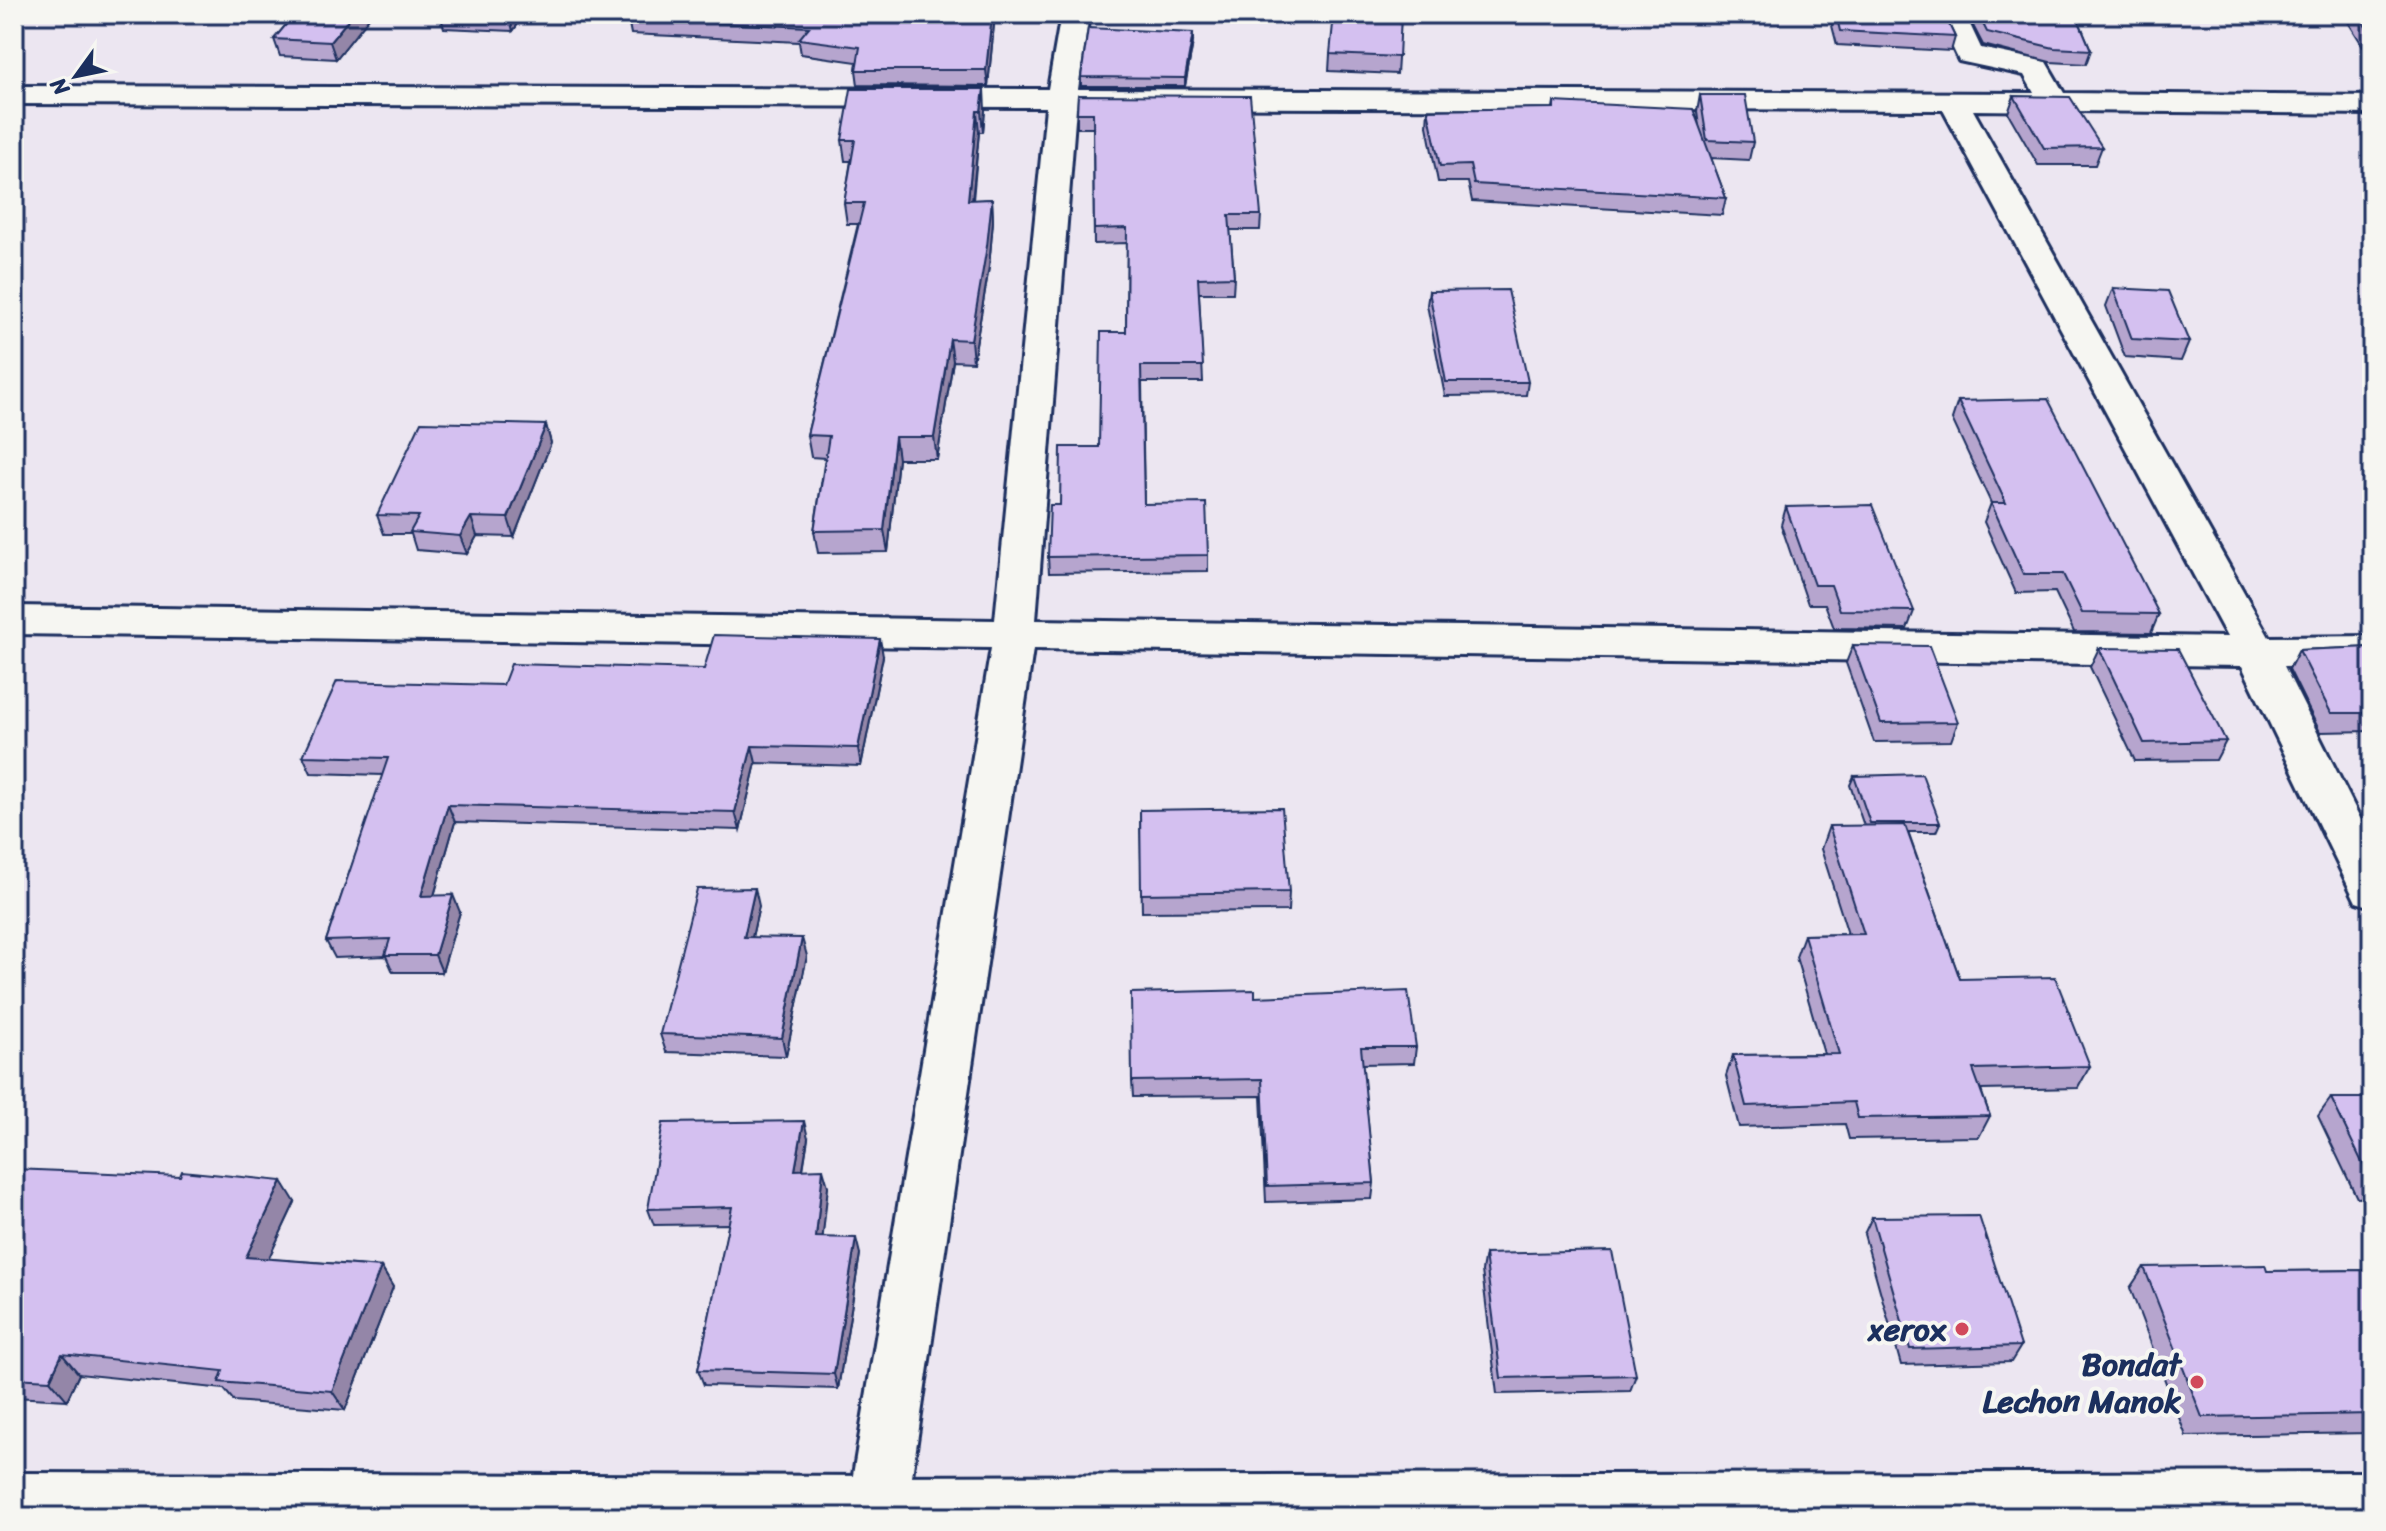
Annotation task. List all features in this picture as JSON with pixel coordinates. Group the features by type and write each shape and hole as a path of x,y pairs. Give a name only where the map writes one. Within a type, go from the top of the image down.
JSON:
{"street":[{"path":"877,1511 1014,636 1062,98 1075,14"},
{"path":"1951,14 1969,55 2035,68 2054,102"},
{"path":"14,95 2372,105"},
{"path":"1953,101 2256,652 2372,889"},
{"path":"14,620 2256,652 2372,650"},
{"path":"14,1502 877,1511 2372,1501"}],"building":[{"path":"295,14 353,14 330,42 274,39"},
{"path":"631,14 992,14 986,70 856,70 860,47 799,39 809,27 628,19"},
{"path":"1334,14 1401,14 1399,57 1330,54"},
{"path":"1836,14 1944,14 1955,37 1840,31"},
{"path":"1978,14 2076,14 2091,50 2054,48 1987,32"},
{"path":"2358,14 2372,14 2372,32 2369,32"},
{"path":"1088,28 1193,33 1185,78 1081,77"},
{"path":"851,89 984,89 981,111 977,111 968,200 992,199 971,340 950,339 934,437 895,437 884,530 814,531 829,436 807,435 864,203 844,203 855,140 842,140"},
{"path":"1078,95 1250,96 1261,215 1229,215 1234,277 1198,278 1203,366 1141,366 1144,504 1206,503 1208,555 1048,557 1050,505 1060,505 1061,447 1099,447 1101,332 1126,332 1127,228 1094,229 1093,113 1077,113"},
{"path":"1700,95 1745,95 1753,142 1707,140"},
{"path":"2014,96 2070,97 2102,147 2044,148"},
{"path":"1554,102 1693,109 1726,198 1474,184 1470,165 1440,166 1428,110 1554,108"},
{"path":"2113,288 2168,291 2189,342 2132,339"},
{"path":"1508,290 1528,382 1446,382 1429,291"},
{"path":"2048,399 2159,614 2082,613 2063,574 2023,574 1991,503 2006,503 1958,401"},
{"path":"421,422 546,425 508,518 471,517 460,536 410,532 419,516 377,515"},
{"path":"1872,505 1914,611 1840,610 1831,585 1814,585 1786,507"},
{"path":"714,635 880,639 858,748 752,746 735,812 448,805 421,896 453,895 435,955 385,955 390,939 326,941 388,758 303,756 337,681 503,685 511,664 704,669"},
{"path":"1853,645 1929,646 1958,722 1881,723"},
{"path":"2372,647 2372,713 2331,713 2299,650"},
{"path":"2099,648 2178,649 2226,741 2144,743"},
{"path":"1922,774 1940,823 1870,823 1854,776"},
{"path":"1282,808 1289,892 1141,894 1140,810"},
{"path":"1905,825 1960,979 2055,977 2090,1066 1973,1069 1990,1116 1858,1118 1854,1102 1746,1106 1733,1055 1839,1054 1804,935 1864,934 1829,826"},
{"path":"755,888 744,937 802,938 782,1038 660,1034 697,889"},
{"path":"1255,990 1255,997 1408,991 1416,1047 1361,1047 1374,1183 1267,1186 1262,1079 1132,1081 1131,993"},
{"path":"2331,1098 2372,1098 2371,1181"},
{"path":"804,1121 795,1170 823,1169 816,1237 856,1238 834,1374 698,1370 732,1207 648,1209 663,1123"},
{"path":"14,1169 180,1176 182,1171 282,1181 246,1257 381,1267 332,1391 219,1382 223,1371 62,1354 50,1380 14,1378"},
{"path":"1979,1216 2021,1346 1910,1349 1872,1217"},
{"path":"1612,1251 1636,1375 1501,1378 1485,1254"},
{"path":"2265,1265 2267,1271 2372,1270 2372,1414 2202,1417 2144,1267"}],"place":[{"name":"xerox","path":"1962,1329"},
{"name":"Bondat Lechon Manok","path":"2197,1382"}]}
